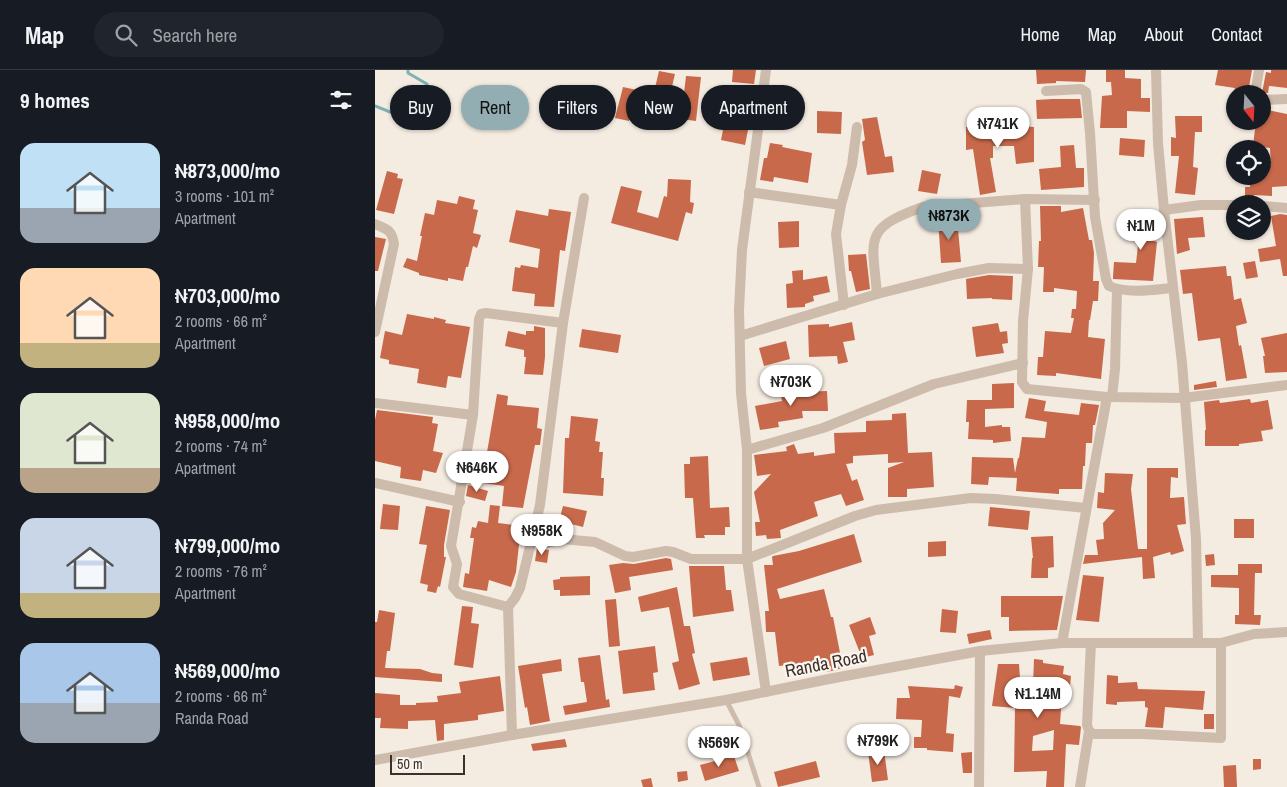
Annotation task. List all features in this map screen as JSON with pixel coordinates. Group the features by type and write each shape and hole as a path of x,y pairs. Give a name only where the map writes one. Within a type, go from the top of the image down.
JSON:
{"street":[{"path":"766,70 742,250 739,310 741,393 747,450 747,559 766,692"},
{"path":"1156,70 1159,150 1164,210 1172,288 1178,323 1196,539 1198,642"},
{"path":"1256,85 1259,70"},
{"path":"1046,91 1081,88 1086,92 1096,227 1109,286 1117,290 1172,288"},
{"path":"1271,100 1287,99"},
{"path":"844,305 836,234 841,205 852,165 857,127"},
{"path":"749,192 841,205"},
{"path":"512,736 508,607 520,588 540,505 563,323 584,198"},
{"path":"877,294 873,245 877,233 884,224 923,207 1025,199 1095,200"},
{"path":"1025,199 1029,269 1023,321 1022,382 1027,389 1110,397 1183,398 1287,385"},
{"path":"1164,210 1201,205 1226,205"},
{"path":"1271,207 1287,208"},
{"path":"375,224 386,228 392,235 394,244 375,332"},
{"path":"740,336 877,294 957,274 989,268 1029,269"},
{"path":"1062,643 1086,508 1115,368 1117,290"},
{"path":"508,607 459,594 454,589 457,564 451,546 460,502 473,415 481,314 486,313 563,323"},
{"path":"747,450 823,428 934,384 1023,363"},
{"path":"375,402 473,415"},
{"path":"375,483 460,502"},
{"path":"531,540 547,543 562,539 595,542 625,556 633,557 666,551 691,560 747,559 855,516 876,510 971,498 1086,508"},
{"name":"Randa Road","path":"375,760 726,700 980,651 1062,643 1221,643 1253,634 1287,632"},
{"path":"1080,787 1089,731 1087,725 1091,643"},
{"path":"1089,731 1093,734 1143,734 1221,738 1221,643"},
{"path":"979,787 980,651"}],"lane":[{"path":"726,700 739,725 759,787"}],"building":[{"path":"733,70 756,70 754,84 732,82"},
{"path":"1036,70 1086,70 1085,82 1056,81 1056,83 1037,84"},
{"path":"1106,70 1125,70 1125,78 1141,79 1141,98 1150,98 1150,112 1127,111 1127,128 1100,128 1102,96 1112,95 1111,82 1106,82"},
{"path":"1218,70 1252,70 1249,85 1226,85 1226,87 1215,85"},
{"path":"1271,70 1287,70 1287,88 1264,85 1266,72 1271,73"},
{"path":"659,71 675,74 672,85 656,85"},
{"path":"686,76 701,77 696,121 691,120 691,85 685,85"},
{"path":"623,87 626,88 626,120 616,118"},
{"path":"1080,99 1082,118 1037,119 1036,100"},
{"path":"817,111 842,112 841,134 817,133"},
{"path":"1271,111 1287,114 1287,186 1272,187 1272,196 1245,195 1245,187 1250,187 1250,185 1271,185 1271,140 1254,140 1255,130 1271,130"},
{"path":"1175,116 1202,116 1202,132 1195,132 1193,167 1198,168 1195,195 1175,193 1179,156 1171,156 1171,137 1176,138"},
{"path":"877,117 885,157 892,156 894,172 867,175 862,142 865,140 862,119"},
{"path":"1004,125 1034,127 1034,162 1016,164 1014,146 993,146 993,158 990,158 996,192 980,195 973,149 966,150 966,127"},
{"path":"723,130 748,130 745,145 721,140"},
{"path":"1120,138 1145,140 1144,157 1119,155"},
{"path":"770,143 812,153 808,183 774,177 773,182 760,180 764,158 767,158"},
{"path":"1074,145 1076,168 1084,168 1084,187 1041,190 1039,169 1061,167 1060,146"},
{"path":"922,170 941,174 937,194 918,191"},
{"path":"387,171 398,174 397,178 403,179 394,214 376,210"},
{"path":"668,179 691,180 690,202 694,203 692,214 686,212 678,241 611,223 621,186 642,191 637,212 658,218 664,196 667,197"},
{"path":"459,196 475,200 473,209 478,210 473,233 481,235 477,248 473,246 463,281 448,278 448,281 419,275 419,273 403,267 407,258 417,261 425,213 434,215 437,200 457,204"},
{"path":"1040,206 1061,206 1061,212 1083,208 1089,240 1092,240 1094,253 1093,281 1099,281 1098,301 1093,301 1088,337 1105,339 1101,379 1056,373 1056,376 1037,375 1038,357 1043,357 1045,331 1071,333 1074,318 1071,318 1072,309 1076,309 1077,291 1054,288 1054,292 1043,292 1044,267 1038,267 1039,241 1041,241"},
{"path":"549,209 571,212 565,251 560,250 554,307 534,306 535,294 512,291 515,267 520,268 521,265 538,268 540,249 509,242 516,210 548,216"},
{"path":"1135,211 1157,213 1154,241 1157,242 1153,281 1113,279 1114,262 1136,263 1139,237 1133,236"},
{"path":"1287,215 1287,276 1283,276 1280,259 1260,262 1258,249 1276,246 1271,216"},
{"path":"1203,217 1205,237 1188,238 1190,250 1177,254 1174,219"},
{"path":"957,218 961,262 941,263 938,219"},
{"path":"799,221 799,247 779,248 778,222"},
{"path":"375,237 386,239 378,271 375,271"},
{"path":"866,254 870,289 856,292 851,271 849,271 848,255"},
{"path":"1255,261 1258,277 1246,279 1243,263"},
{"path":"1226,266 1227,276 1231,276 1234,300 1241,298 1247,323 1236,326 1247,378 1226,381 1220,338 1198,341 1192,293 1183,294 1180,270"},
{"path":"803,270 803,280 827,276 830,292 813,296 814,301 805,304 805,307 787,308 786,284 793,283 792,271"},
{"path":"989,275 1013,276 1012,300 992,298 967,299 966,279"},
{"path":"407,314 434,319 434,317 446,320 445,323 470,327 461,378 448,376 446,388 417,383 419,369 389,364 389,360 380,358 385,331 402,335"},
{"path":"852,322 855,340 843,342 848,362 838,364 837,356 809,357 808,325 829,324 829,327"},
{"path":"998,323 1000,332 1007,331 1008,343 1002,344 1004,353 976,357 972,327"},
{"path":"534,326 545,328 543,375 524,374 526,357 524,357 524,350 505,346 508,331 526,335 526,331 534,331"},
{"path":"582,329 621,335 618,353 579,347"},
{"path":"1287,333 1287,372 1265,373 1263,356 1265,356 1261,338"},
{"path":"786,341 790,359 764,366 759,348"},
{"path":"1216,381 1217,387 1194,390 1194,385"},
{"path":"1014,383 1014,408 985,409 985,427 1002,425 1002,427 1010,427 1011,441 993,443 993,440 968,439 969,422 966,422 967,400 992,400 992,384"},
{"path":"798,388 799,392 827,391 828,411 802,411 803,418 778,422 779,427 760,430 755,406 782,401 780,391"},
{"path":"497,394 508,396 507,405 539,408 537,428 542,429 540,445 535,445 523,508 502,506 504,486 484,483 486,470 475,469 476,457 486,458"},
{"path":"1029,398 1046,401 1044,411 1079,415 1081,403 1099,405 1095,425 1093,425 1092,443 1086,443 1082,489 1059,489 1059,494 1016,491 1017,478 989,477 988,485 971,484 972,457 1013,458 1015,473 1022,437 1045,438 1047,422 1025,418"},
{"path":"1250,399 1251,403 1268,400 1273,429 1261,431 1263,441 1239,444 1239,446 1205,446 1204,402 1219,400 1220,403"},
{"path":"377,410 433,417 432,423 438,424 433,451 443,453 436,473 423,470 421,481 400,478 401,467 375,461 375,420"},
{"path":"906,413 908,453 932,452 934,487 907,489 907,497 888,497 888,468 904,462 888,463 888,454 853,456 853,463 846,464 852,481 857,479 864,500 846,506 841,494 814,502 818,516 780,530 781,538 767,539 766,535 756,536 755,522 760,522 754,492 771,474 757,476 754,455 787,451 786,447 794,444 798,454 814,452 814,456 835,453 834,433 866,432 866,421 892,420 892,414"},
{"path":"571,416 598,419 595,441 600,442 599,452 603,452 601,478 604,478 603,496 563,493 565,438 569,438"},
{"path":"708,456 710,508 729,507 730,527 725,527 725,535 704,535 705,538 696,538 693,498 685,498 684,464 690,464 690,457"},
{"path":"1147,468 1178,468 1178,478 1171,477 1170,498 1184,497 1186,524 1177,525 1184,551 1171,555 1170,552 1153,557 1155,578 1143,579 1142,557 1083,564 1085,555 1098,555 1096,540 1104,539 1103,523 1115,510 1097,508 1098,492 1104,493 1105,473 1133,474 1131,489 1138,549 1147,549"},
{"path":"468,485 488,491 485,501 466,496"},
{"path":"383,504 400,506 398,530 380,529"},
{"path":"490,505 500,506 498,523 521,526 516,572 511,587 489,580 487,591 463,587 465,573 469,574 474,538 470,538 472,527 476,528 478,521 488,523"},
{"path":"426,506 450,510 444,545 444,557 446,557 440,587 438,586 436,593 427,591 428,585 420,583 427,545 419,544"},
{"path":"563,506 587,511 583,527 559,521"},
{"path":"990,507 1030,511 1028,530 988,526"},
{"path":"1234,519 1254,519 1254,538 1234,538"},
{"path":"854,534 862,562 777,589 780,599 824,589 831,617 833,617 843,668 827,672 824,661 806,665 806,663 779,666 775,632 766,632 765,611 769,611 764,565 773,565 773,556 799,551"},
{"path":"1053,536 1054,567 1048,568 1048,578 1031,578 1033,558 1031,537"},
{"path":"946,541 946,556 928,557 928,542"},
{"path":"537,548 549,550 547,563 535,561"},
{"path":"1214,554 1215,565 1206,566 1205,555"},
{"path":"666,558 671,559 673,570 629,577 631,590 615,593 609,565 634,564"},
{"path":"1238,564 1262,564 1262,573 1255,573 1254,615 1261,615 1260,625 1235,624 1235,615 1239,615 1239,588 1211,587 1211,575 1238,575"},
{"path":"689,566 724,566 726,590 731,590 734,611 693,617"},
{"path":"1083,575 1104,577 1099,622 1076,620"},
{"path":"590,576 590,595 560,596 560,590 554,590 553,580 560,579 560,577"},
{"path":"677,587 684,626 690,626 695,653 692,654 700,684 679,690 672,663 679,661 669,607 641,612 638,597"},
{"path":"1001,596 1063,596 1057,630 1009,631 1009,617 1001,617"},
{"path":"616,599 620,646 609,647 605,600"},
{"path":"462,606 473,607 471,623 479,624 473,668 454,665"},
{"path":"942,609 958,611 956,633 940,632"},
{"path":"379,610 395,613 390,651 387,651 385,668 420,669 442,674 442,682 375,677 375,622 377,622"},
{"path":"870,617 876,634 869,636 874,655 862,658 849,625"},
{"path":"990,630 992,639 969,644 967,634"},
{"path":"655,646 658,672 653,673 655,690 623,694 618,651"},
{"path":"600,655 606,700 609,699 610,707 565,715 563,706 587,702 584,682 581,682 578,658"},
{"path":"747,657 750,675 713,681 710,663"},
{"path":"561,659 562,671 542,674 550,721 530,725 527,707 525,708 518,666"},
{"path":"1034,659 1043,660 1043,663 1064,666 1063,674 1071,676 1069,697 1062,696 1060,724 1081,727 1079,745 1066,744 1064,787 1046,787 1047,771 1014,772 1015,708 992,706 998,664 1019,664 1022,709 1032,709","holes":["1054,730 1053,750 1032,751 1033,736"]},
{"path":"1107,675 1118,676 1118,683 1137,682 1138,689 1205,691 1203,710 1165,707 1163,728 1145,727 1148,708 1145,707 1145,701 1117,702 1117,705 1106,704"},
{"path":"500,676 504,711 478,715 478,720 444,724 444,740 437,741 435,720 408,721 408,729 380,728 381,718 375,718 375,693 400,695 400,705 416,705 416,703 438,702 437,696 461,693 459,682"},
{"path":"955,685 963,687 960,698 949,696 946,733 954,734 953,752 914,748 914,737 921,737 922,720 896,719 897,698 910,698 908,686 954,689"},
{"path":"1204,714 1214,714 1214,729 1204,729"},
{"path":"565,739 567,747 533,751 531,744"},
{"path":"884,750 888,780 872,782 868,752"},
{"path":"972,752 972,773 963,773 961,753"},
{"path":"734,756 739,771 705,781 700,765"},
{"path":"1253,759 1261,759 1261,769 1253,770"},
{"path":"816,761 820,777 778,787 774,772"},
{"path":"1236,765 1237,787 1224,787 1223,766"},
{"path":"687,771 688,780 678,782 677,772"},
{"path":"651,778 653,787 643,787 641,780"}],"waterway":[{"path":"375,106 395,114 409,98 423,93 427,84 408,73 408,70"}]}
